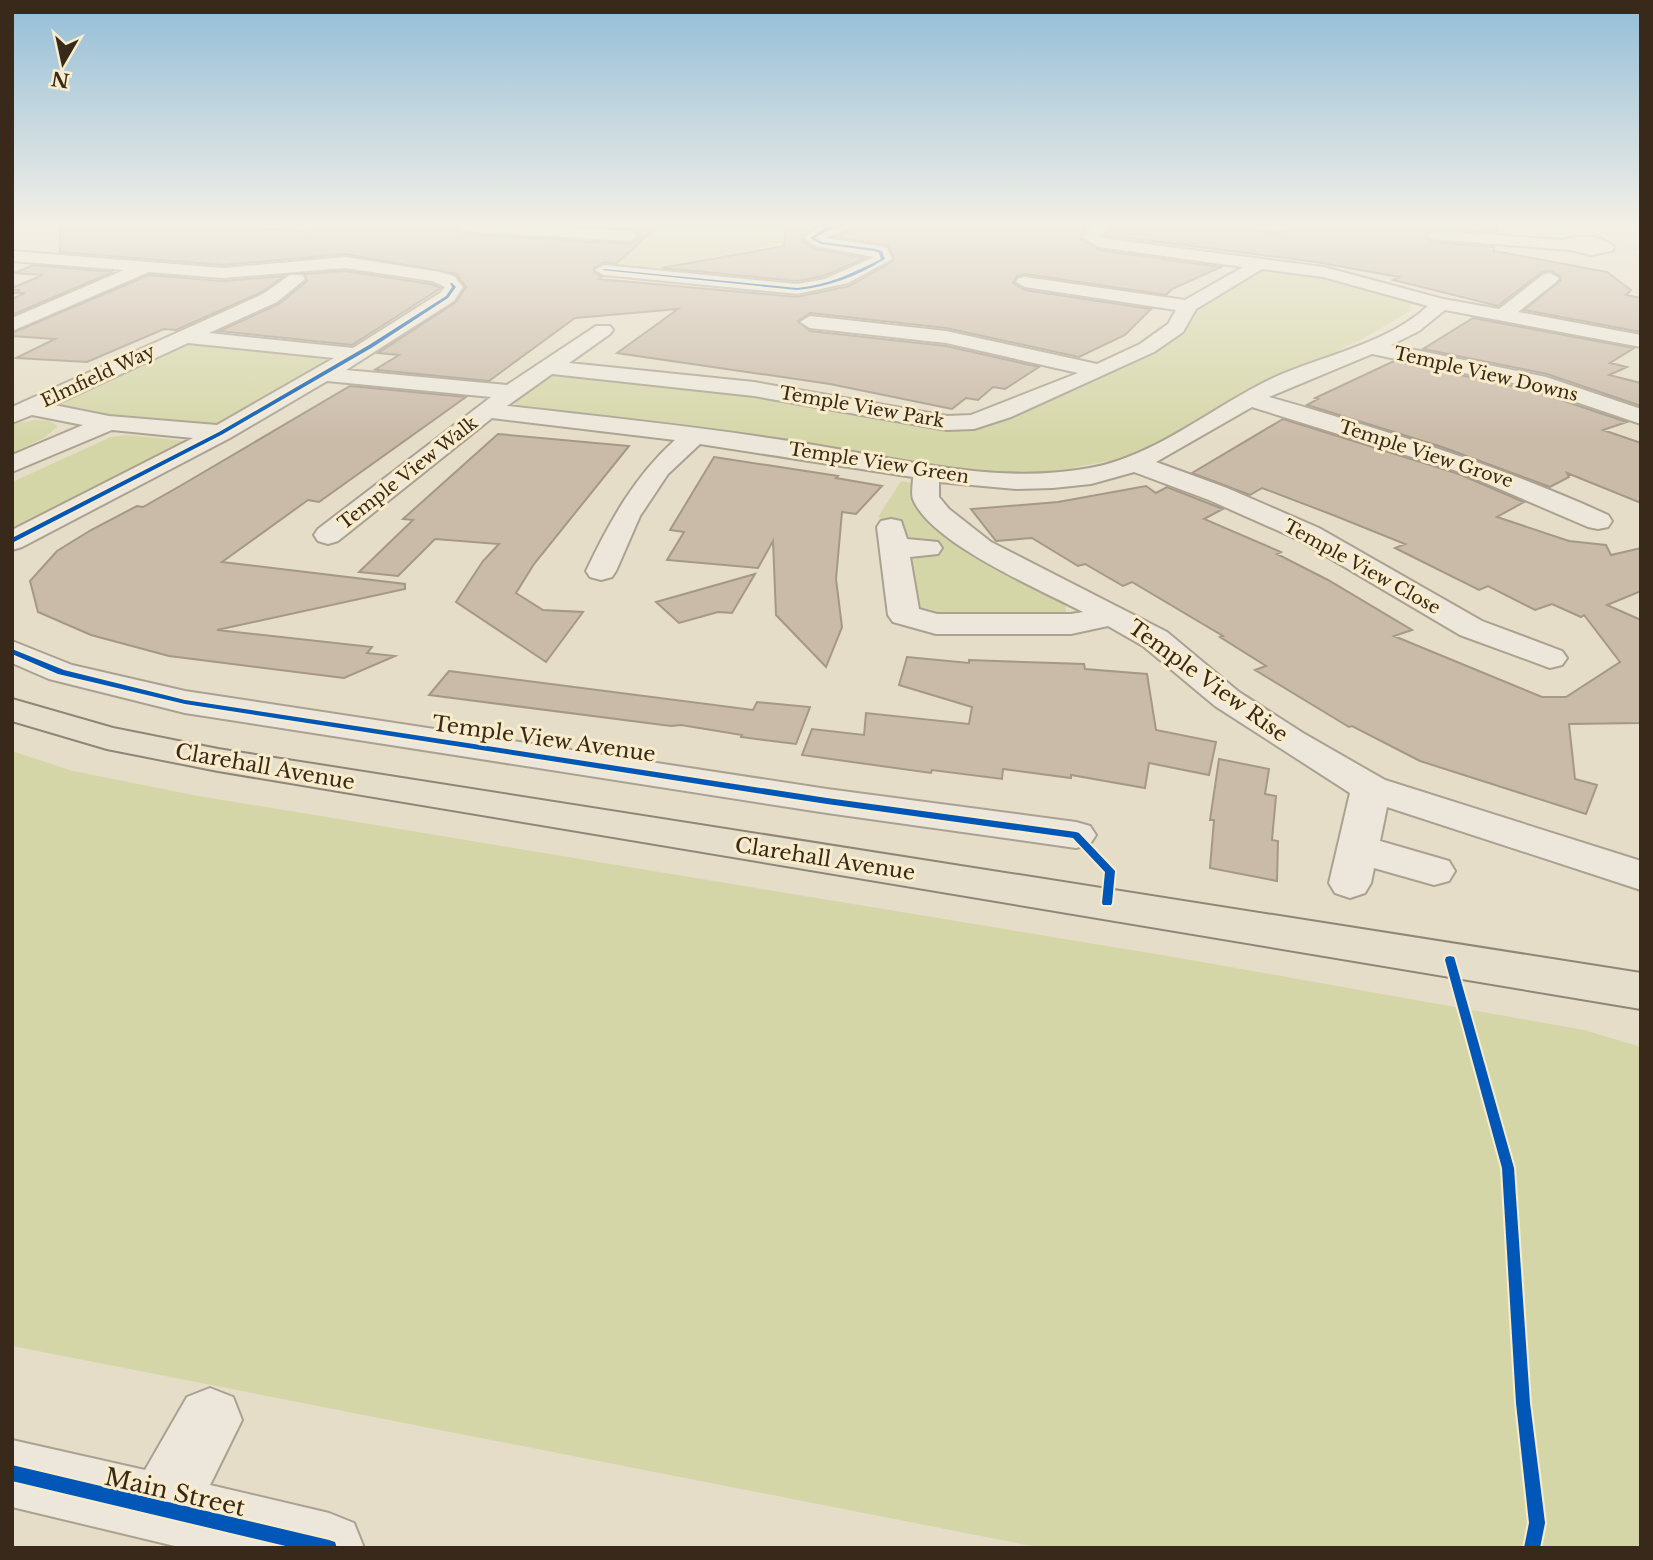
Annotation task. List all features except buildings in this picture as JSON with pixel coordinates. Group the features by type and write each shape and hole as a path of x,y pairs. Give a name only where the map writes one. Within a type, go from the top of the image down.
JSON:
{"main road":[{"name":"Clarehall Avenue","path":"12,710 107,737 218,760 1641,990"}],"street":[{"path":"12,325 78,296"},
{"name":"Elmfield Way","path":"21,412 273,296"},
{"path":"12,541 221,433 448,296"},
{"path":"1119,296 1188,306"},
{"name":"Temple View Park","path":"548,367 754,389 947,423 974,422 1100,371 1147,348 1175,328 1188,306 1206,296"},
{"path":"1411,296 1441,304 1641,341"},
{"path":"1503,315 1527,296"},
{"name":"Temple View Green","path":"488,411 793,449 926,473 983,479 1042,480 1092,475 1134,463 1281,383 1370,347 1406,329 1441,304"},
{"path":"810,322 946,337 1100,371"},
{"name":"Temple View Walk","path":"328,535 511,392 603,330"},
{"path":"181,337 354,354"},
{"name":"Temple View Downs","path":"1370,347 1538,382 1641,417"},
{"path":"323,373 511,392"},
{"name":"Temple View Grove","path":"1250,399 1463,463 1514,482 1598,522"},
{"path":"21,412 221,433"},
{"path":"12,464 109,423"},
{"path":"601,571 626,516 658,469 694,436"},
{"name":"Temple View Close","path":"1134,463 1217,494 1309,534 1471,628 1550,658"},
{"name":"Temple View Rise","path":"926,473 926,498 939,515 981,548 1113,614 1155,639 1227,699 1290,741 1371,789 1641,876"},
{"path":"928,548 893,538 904,615 936,624 1071,624 1113,614"},
{"name":"Temple View Avenue","path":"12,652 61,672 185,702 827,801 1076,835"},
{"path":"1371,789 1354,866 1434,871"},
{"path":"161,1509 210,1420"},
{"name":"Main Street","path":"12,1474 330,1548"}],"path":[{"path":"1076,835 1110,871 1107,903"}],"green space":[{"path":"1214,296 1392,296 1409,301 1412,310 1366,337 1264,385 1128,457 1058,471 1002,477 639,420 519,407 511,400 542,378 556,374 741,391 910,422 1002,418 1057,396 1151,352 1199,304"},
{"path":"189,343 286,355 317,354 335,359 228,420 207,426 61,409 52,404"},
{"path":"35,420 49,421 58,426 44,438 12,453 12,424"},
{"path":"129,435 184,441 188,447 12,535 12,482 111,437"},
{"path":"901,481 911,483 919,504 932,522 950,539 994,567 1059,598 1066,605 1066,613 1055,618 933,615 917,610 906,560 920,555 916,541 906,536 904,530 878,517"},
{"path":"12,751 73,771 193,795 1174,957 1584,1030 1641,1047 1641,1548 1042,1548 12,1346"}],"cycle path":[{"path":"12,541 221,433 371,346 448,296"},
{"path":"12,651 61,672 185,702 827,801 1076,835 1110,871 1107,903"},
{"path":"1450,960 1508,1168 1523,1403 1537,1523 1532,1548"},
{"path":"12,1473 329,1548"}]}
